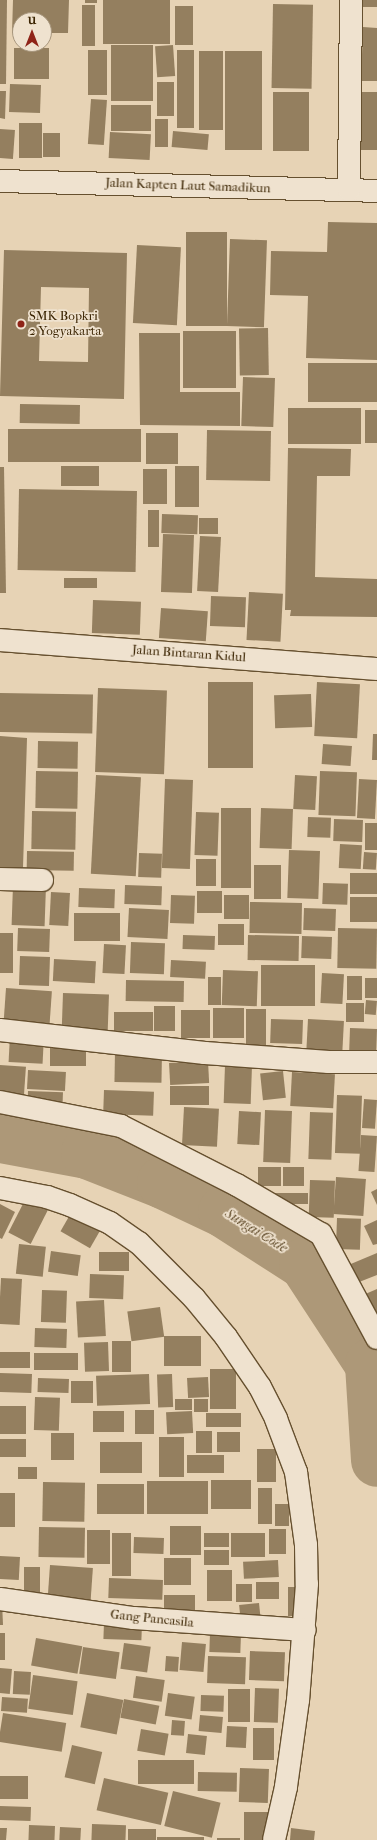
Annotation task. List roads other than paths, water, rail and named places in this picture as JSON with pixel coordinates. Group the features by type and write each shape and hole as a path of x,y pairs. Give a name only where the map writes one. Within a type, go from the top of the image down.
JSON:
{"street":[{"path":"349,190 351,0"},
{"name":"Jalan Kapten Laut Samadikun","path":"0,181 377,191"},
{"name":"Jalan Bintaran Kidul","path":"0,640 377,669"},
{"path":"0,878 42,880"},
{"path":"0,1030 205,1053 329,1062 377,1062"},
{"path":"0,1102 121,1126 237,1185 321,1234 377,1338"},
{"path":"0,1188 47,1196 110,1223 139,1243 166,1268 226,1336 260,1387 276,1419 296,1472 306,1544 305,1630 287,1779 274,1840"},
{"name":"Gang Pancasila","path":"0,1599 134,1618 305,1630"}],"waterway":[{"name":"Sungai Code","path":"0,1136 87,1152 163,1182 224,1211 305,1263 371,1364 377,1460"}],"place":[{"name":"SMK Bopkri 2 Yogyakarta","path":"21,324"}]}
